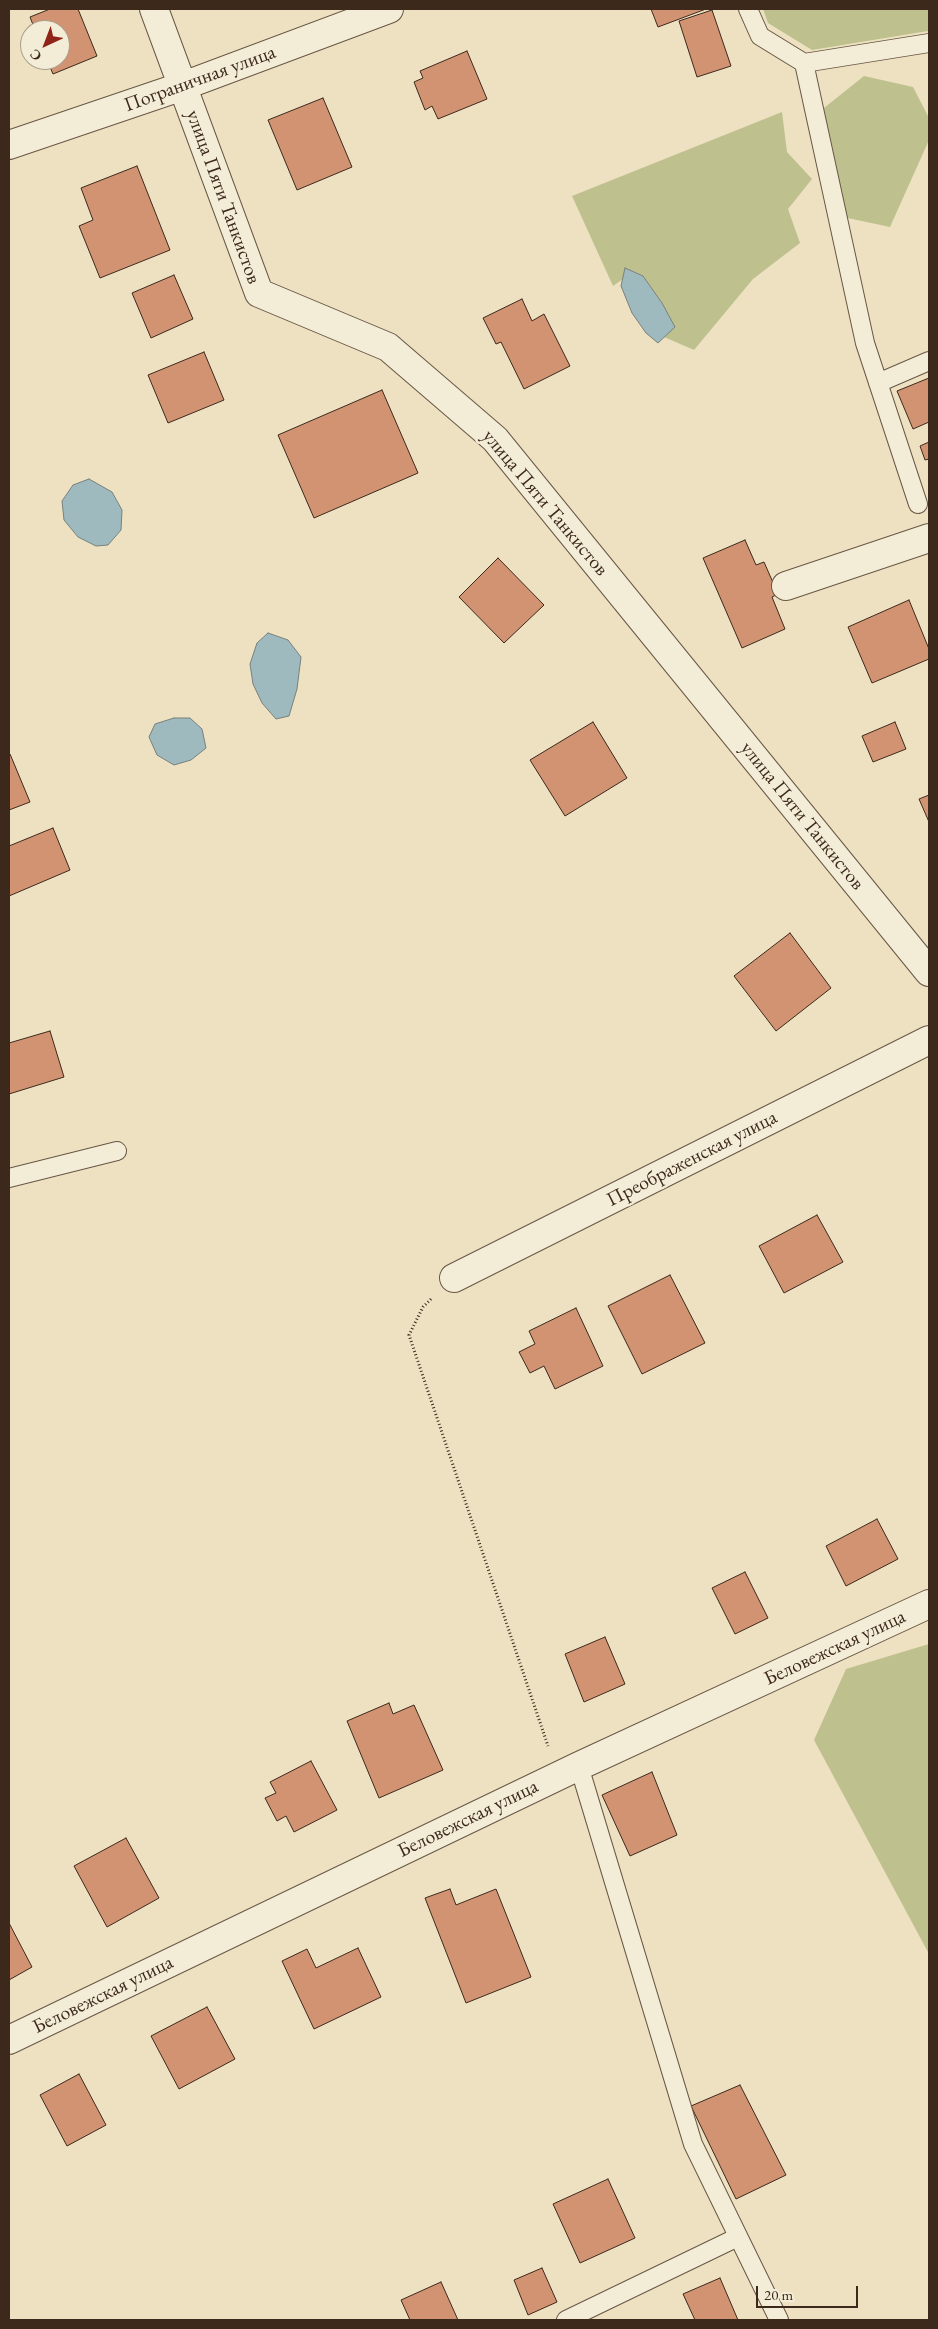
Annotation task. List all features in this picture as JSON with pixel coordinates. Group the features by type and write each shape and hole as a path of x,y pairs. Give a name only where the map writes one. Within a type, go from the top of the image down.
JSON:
{"street":[{"name":"улица Пяти Танкистов","path":"154,9 259,293 388,347 495,439 929,972"},
{"name":"Пограничная улица","path":"9,145 183,86 389,9"},
{"path":"786,586 929,538"},
{"name":"Преображенская улица","path":"454,1278 929,1040"},
{"name":"Беловежская улица","path":"9,2040 579,1766 929,1604"}],"lane":[{"path":"748,9 760,36 804,63 929,42"},
{"path":"804,63 865,343 918,504"},
{"path":"878,383 929,361"},
{"path":"9,1178 117,1151"},
{"path":"579,1766 693,2144 779,2320"},
{"path":"566,2320 738,2237"}],"path":[{"path":"454,1278 423,1306 409,1335 550,1750 579,1766"}],"green space":[{"path":"763,9 929,9 929,23 928,31 812,50 768,23"},
{"path":"864,76 913,87 929,118 929,140 890,227 843,217 819,112"},
{"path":"782,112 787,152 812,179 788,209 800,243 753,279 694,350 664,337 674,327 662,303 643,276 625,268 623,279 613,286 572,196"},
{"path":"929,1644 929,1954 814,1740 846,1669"}],"water":[{"path":"625,268 643,276 662,303 675,327 658,343 646,333 632,313 621,286"},
{"path":"89,479 112,492 122,510 121,530 108,545 96,546 78,537 64,520 62,501 73,485"},
{"path":"268,633 288,640 301,657 297,689 289,716 276,719 262,703 253,684 250,664 257,643"},
{"path":"174,718 190,718 202,729 206,748 191,760 174,765 157,755 149,737 155,724"}],"building":[{"path":"50,9 78,9 97,56 70,67 70,20 31,20 30,17"},
{"path":"651,9 706,9 658,27"},
{"path":"712,10 731,66 697,77 679,21"},
{"path":"467,51 487,99 438,119 432,106 425,110 414,82 423,78 420,71"},
{"path":"51,70 63,70 53,74"},
{"path":"323,98 352,167 297,190 268,120"},
{"path":"137,166 170,250 100,278 79,226 93,220 81,188"},
{"path":"174,275 193,319 151,338 132,293"},
{"path":"522,299 532,321 544,314 570,366 524,389 501,342 496,344 483,318"},
{"path":"204,352 224,400 168,423 148,375"},
{"path":"929,378 929,422 913,429 897,391"},
{"path":"382,390 418,473 314,518 278,435"},
{"path":"929,442 929,459 925,460 920,446"},
{"path":"745,540 756,565 764,562 778,594 772,597 785,629 742,648 703,558"},
{"path":"498,558 544,605 504,643 459,597"},
{"path":"909,600 929,649 929,659 872,683 848,627"},
{"path":"593,722 627,778 565,816 530,760"},
{"path":"895,722 906,749 873,762 862,736"},
{"path":"9,754 30,802 9,810"},
{"path":"929,795 929,822 919,799"},
{"path":"53,828 70,870 9,896 9,846"},
{"path":"790,933 831,988 776,1031 734,976"},
{"path":"50,1031 64,1077 9,1094 9,1043"},
{"path":"817,1215 843,1262 784,1293 759,1246"},
{"path":"670,1275 705,1343 642,1374 608,1306"},
{"path":"576,1308 603,1366 555,1389 544,1366 530,1373 519,1352 535,1344 529,1331"},
{"path":"877,1519 898,1559 846,1586 826,1546"},
{"path":"745,1572 768,1618 735,1634 712,1588"},
{"path":"605,1637 625,1684 584,1702 565,1654"},
{"path":"389,1703 393,1714 414,1705 443,1770 379,1798 347,1721"},
{"path":"311,1761 337,1810 294,1832 286,1816 277,1821 265,1798 276,1793 270,1782"},
{"path":"652,1772 677,1835 630,1856 602,1795"},
{"path":"126,1838 159,1898 107,1927 74,1866"},
{"path":"450,1889 456,1905 496,1889 531,1977 466,2003 425,1898"},
{"path":"9,1923 32,1967 9,1980"},
{"path":"358,1948 381,1997 314,2029 282,1961 307,1949 316,1968"},
{"path":"207,2007 235,2059 179,2089 151,2036"},
{"path":"79,2074 106,2125 67,2146 40,2095"},
{"path":"740,2085 786,2175 736,2199 691,2106"},
{"path":"608,2179 635,2238 580,2263 553,2204"},
{"path":"542,2268 557,2302 528,2315 514,2280"},
{"path":"720,2278 738,2320 695,2320 683,2294"},
{"path":"441,2282 458,2320 410,2320 401,2300"}]}
